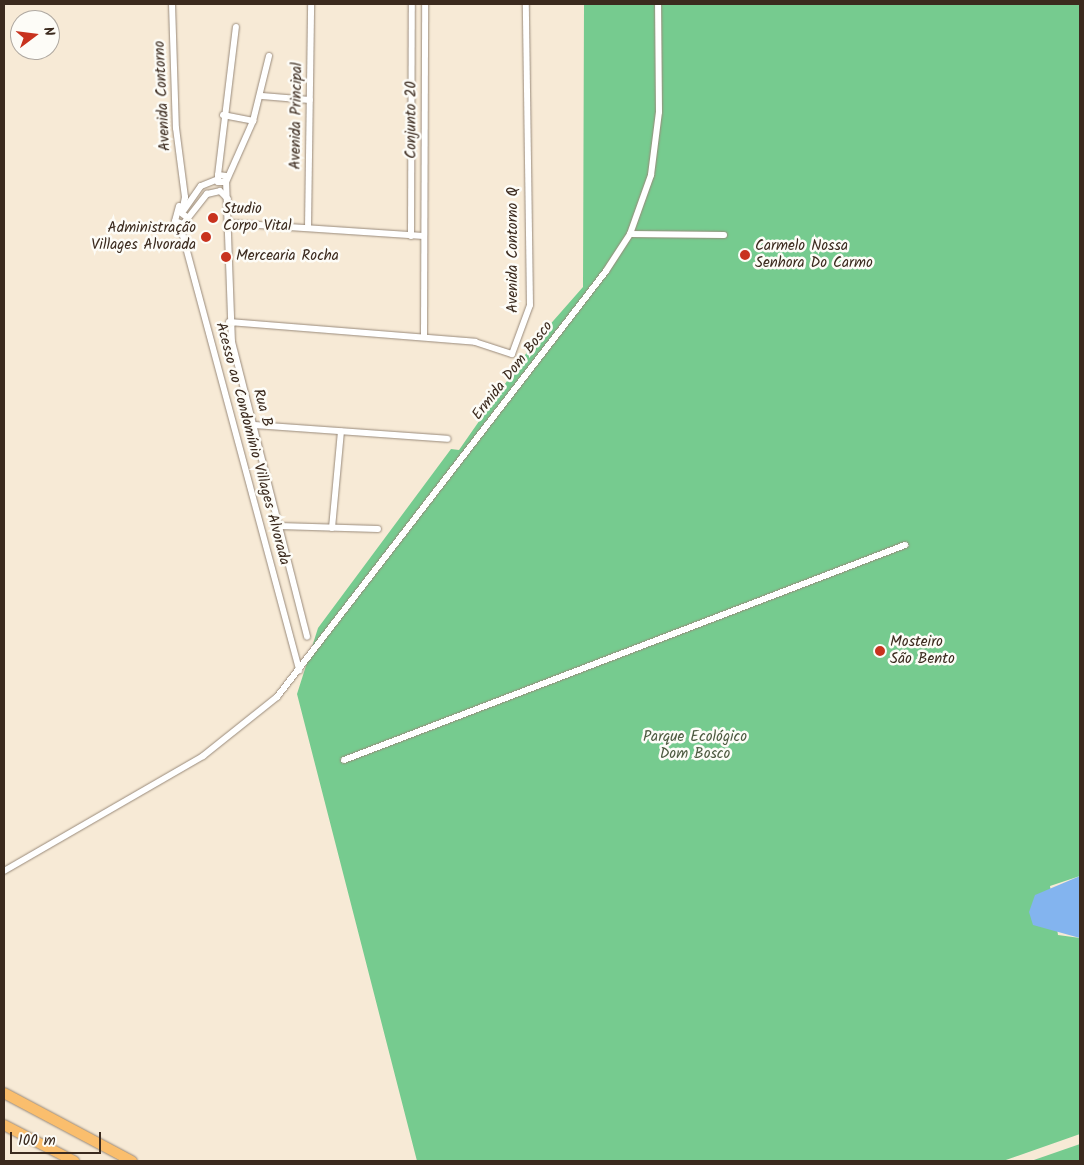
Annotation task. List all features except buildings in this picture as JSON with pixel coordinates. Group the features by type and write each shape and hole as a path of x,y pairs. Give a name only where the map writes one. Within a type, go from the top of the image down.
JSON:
{"main road":[{"path":"4,1093 132,1161"},
{"path":"4,1125 74,1161"}],"street":[{"name":"Avenida Contorno","path":"172,4 176,128 183,187 183,214"},
{"name":"Avenida Principal","path":"308,228 311,4"},
{"name":"Conjunto 20","path":"411,236 412,4"},
{"name":"Conjunto 20","path":"424,336 425,4"},
{"name":"Avenida Contorno Q","path":"229,322 424,336 475,342 510,356 530,312 526,4"},
{"name":"Ermida Dom Bosco","path":"4,871 203,756 261,713 299,670 630,234 652,176 659,112 658,4"},
{"path":"228,200 218,191 215,179 236,27"},
{"path":"183,214 199,200 218,191 226,180 253,121 262,96 269,56"},
{"path":"262,96 310,100"},
{"path":"223,115 253,121"},
{"path":"180,224 183,214 201,186 215,179 226,180"},
{"name":"Rua B","path":"226,180 229,223 229,322 307,637"},
{"name":"Acesso ao Condomínio Villages Alvorada","path":"183,214 175,218 180,224 299,670"},
{"path":"229,223 424,236"},
{"path":"630,234 724,235"},
{"path":"254,425 447,439"},
{"path":"332,528 341,431"},
{"path":"279,526 378,529"},
{"path":"344,760 905,545"}],"green space":[{"name":"Parque Ecológico Dom Bosco","path":"584,4 1080,4 1080,876 1050,886 1058,935 1080,938 1080,1134 1003,1161 417,1161 297,694 318,628 451,449 459,450 532,345 583,287"},
{"path":"1080,1144 1080,1161 1031,1161"}],"water":[{"path":"1080,876 1080,938 1033,925 1029,912 1035,895"}],"place":[{"name":"Studio Corpo Vital","path":"213,218"},
{"name":"Administração Villages Alvorada","path":"206,237"},
{"name":"Carmelo Nossa Senhora Do Carmo","path":"745,255"},
{"name":"Mercearia Rocha","path":"226,257"},
{"name":"Mosteiro São Bento","path":"880,651"}]}
